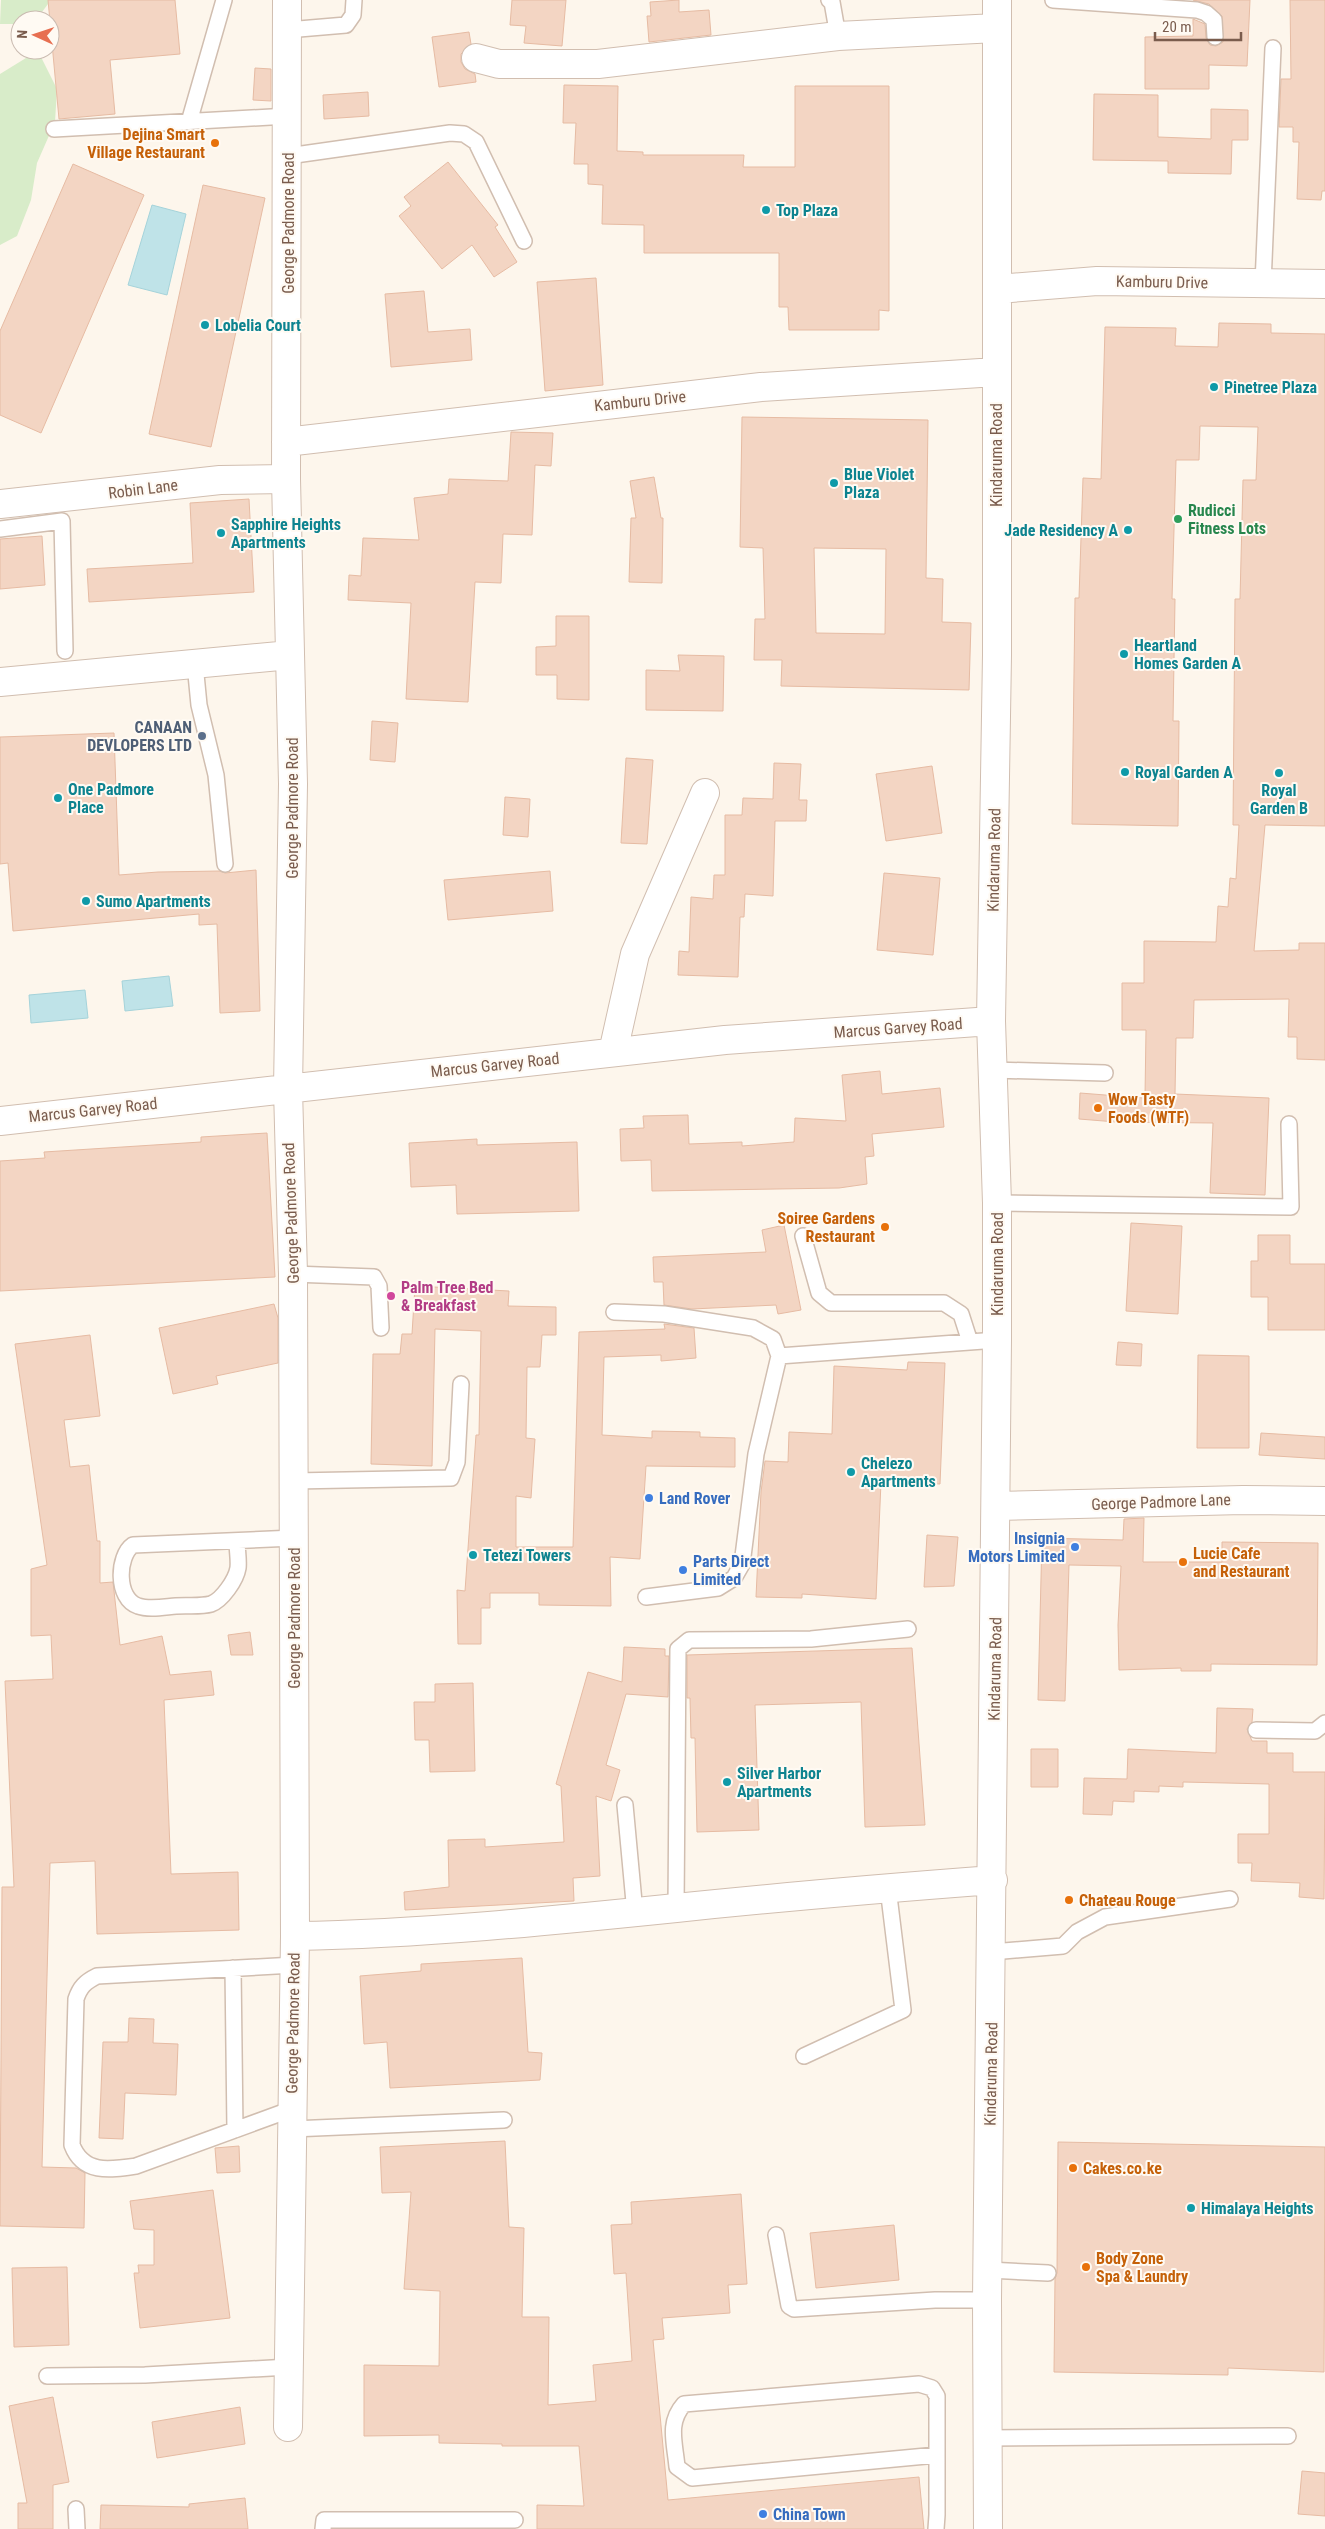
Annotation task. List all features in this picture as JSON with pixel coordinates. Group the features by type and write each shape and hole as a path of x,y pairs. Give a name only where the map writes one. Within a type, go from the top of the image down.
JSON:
{"street":[{"name":"George Padmore Road","path":"287,0 286,479 293,784 288,1089 293,1274 295,1936 288,2427"},
{"name":"Kindaruma Road","path":"988,2529 987,2300 993,1880 997,1340 997,1203 991,1022 997,655 996,372 998,289 996,28 998,0"},
{"path":"476,58 499,64 598,64 838,36 996,28"},
{"name":"Kamburu Drive","path":"998,289 1097,282 1325,284"},
{"name":"Kamburu Drive","path":"286,442 761,388 996,372"},
{"name":"Robin Lane","path":"0,504 62,510 220,480 286,479"},
{"path":"0,682 290,655"},
{"path":"613,1052 635,954 705,793"},
{"name":"Marcus Garvey Road","path":"0,1121 725,1040 991,1022"},
{"name":"George Padmore Lane","path":"996,1506 1243,1500 1325,1501"},
{"path":"295,1936 403,1932 993,1880"}],"lane":[{"path":"189,122 224,0"},
{"path":"287,30 346,25 353,15 354,0"},
{"path":"829,0 832,2 838,36"},
{"path":"1053,0 1197,10 1206,13 1214,20 1215,37"},
{"path":"1263,284 1273,48"},
{"path":"54,130 288,116"},
{"path":"288,156 450,133 464,134 476,142 524,241"},
{"path":"0,530 62,510 64,651"},
{"path":"195,664 199,705 216,775 225,864"},
{"path":"993,1070 1105,1073"},
{"path":"997,1203 1291,1207 1289,1124"},
{"path":"803,1236 819,1293 831,1303 944,1304 961,1314 970,1342"},
{"path":"293,1274 374,1277 379,1286 381,1328"},
{"path":"614,1312 664,1314 753,1328 773,1339 779,1356 756,1454 742,1564 734,1578 718,1588 646,1597"},
{"path":"779,1356 997,1340"},
{"path":"294,1481 451,1478 457,1462 461,1384"},
{"path":"237,1541 238,1569 223,1596 211,1604 152,1608 137,1606 124,1593 122,1561 126,1550 134,1544 294,1538"},
{"path":"676,1908 678,1650 689,1640 811,1639 908,1629"},
{"path":"1256,1730 1314,1730 1325,1723"},
{"path":"625,1805 635,1913"},
{"path":"804,2056 904,2010 888,1888"},
{"path":"992,1952 1063,1946 1077,1932 1105,1917 1230,1899"},
{"path":"294,1965 97,1976 86,1981 80,1988 76,1999 72,2145 76,2156 96,2169 114,2170 136,2166 235,2130 292,2119 504,2120"},
{"path":"233,1968 235,2130"},
{"path":"776,2234 789,2306 794,2310 935,2300 987,2300"},
{"path":"988,2270 1048,2273"},
{"path":"47,2376 145,2375 289,2368"},
{"path":"936,2455 692,2478 678,2467 673,2426 675,2414 684,2404 919,2384 932,2388 937,2396 936,2529"},
{"path":"988,2438 1288,2436"},
{"path":"76,2509 77,2529"},
{"path":"323,2529 324,2520 515,2520"}],"green space":[{"path":"1,0 51,0 44,10 10,10 10,24 0,24"},
{"path":"23,60 42,60 57,89 55,122 37,163 31,200 17,236 0,245 0,74"}],"water":[{"path":"152,205 186,214 167,295 128,285"},
{"path":"169,976 173,1006 125,1011 122,981"},
{"path":"85,990 88,1018 31,1023 29,995"}],"building":[{"path":"48,0 175,0 180,54 110,60 115,114 59,119 54,60 60,60 60,10 49,10"},
{"path":"512,0 566,0 562,46 524,43 526,26 510,25"},
{"path":"679,0 679,12 709,10 711,35 649,42 647,16 651,16 650,2"},
{"path":"1193,0 1250,0 1247,66 1209,65 1209,89 1145,89 1145,37 1193,36 1193,19 1205,24 1206,38 1210,45 1216,46 1223,42 1222,16 1209,4"},
{"path":"1290,0 1325,0 1325,191 1322,191 1321,200 1297,199 1299,142 1293,142 1293,127 1279,127 1281,79 1291,79"},
{"path":"469,32 471,44 461,54 461,62 465,69 475,74 476,82 439,87 432,37"},
{"path":"255,68 271,69 271,101 253,100"},
{"name":"Top Plaza","path":"564,85 618,86 617,151 643,152 643,155 744,155 743,167 795,167 795,86 889,86 889,311 879,310 879,330 789,330 788,307 779,307 779,253 644,253 644,225 602,224 603,185 588,184 588,164 574,164 576,123 563,123"},
{"path":"368,92 369,116 324,119 323,95"},
{"path":"1094,94 1158,95 1158,137 1211,139 1211,109 1248,110 1248,140 1232,140 1231,174 1168,173 1168,161 1093,160"},
{"path":"448,162 498,225 495,227 517,262 494,277 472,245 442,269 399,216 411,206 404,197"},
{"path":"73,164 144,195 41,433 0,415 0,331"},
{"name":"Lobelia Court","path":"203,185 265,198 211,447 149,434"},
{"path":"596,278 603,385 545,391 537,282"},
{"path":"424,291 428,332 470,329 472,360 391,367 385,294"},
{"path":"1219,323 1271,324 1271,333 1325,334 1325,826 1265,825 1254,951 1299,950 1299,943 1325,943 1325,1060 1297,1059 1297,1037 1288,1037 1289,999 1194,1000 1193,1038 1176,1038 1175,1094 1269,1098 1265,1195 1210,1193 1213,1123 1116,1122 1079,1119 1080,1093 1143,1098 1145,1096 1146,1030 1122,1030 1122,983 1144,983 1144,941 1216,942 1218,906 1228,907 1230,878 1236,879 1239,825 1233,825 1235,599 1240,599 1243,480 1256,480 1258,427 1200,426 1199,460 1176,460 1172,599 1175,599 1173,721 1179,721 1178,826 1072,824 1075,598 1079,598 1083,478 1101,479 1105,327 1176,328 1175,346 1218,347"},
{"path":"742,417 928,420 926,578 943,579 942,622 971,623 969,690 781,686 782,660 754,660 755,619 765,619 763,548 740,547","holes":["814,548 886,549 885,634 816,633"]},
{"path":"511,432 553,433 551,466 535,465 532,535 503,534 501,583 475,582 468,702 406,699 411,603 348,600 349,575 361,576 363,538 419,540 414,498 448,494 449,479 508,481"},
{"path":"654,477 661,518 663,518 662,583 629,582 631,518 636,518 630,481"},
{"name":"Sapphire Heights Apartments","path":"249,499 254,592 89,602 87,569 193,563 190,503"},
{"path":"42,536 45,585 0,589 0,539"},
{"path":"556,616 589,616 589,700 557,699 557,675 536,675 536,647 556,646"},
{"path":"678,655 724,656 723,711 646,710 646,670 680,671"},
{"path":"372,721 398,723 395,762 370,760"},
{"path":"114,733 119,875 158,872 220,871 225,873 256,870 260,1011 220,1013 217,924 199,925 199,914 13,931 8,863 0,864 0,737"},
{"path":"626,758 653,760 647,844 621,843"},
{"path":"774,763 801,764 799,800 807,800 806,821 775,821 773,896 745,894 744,917 740,917 738,977 678,975 679,951 689,952 691,897 713,899 714,875 725,875 725,815 742,815 743,798 773,799"},
{"path":"932,766 942,833 886,841 876,774"},
{"path":"505,797 530,799 528,837 503,835"},
{"path":"550,871 553,911 448,920 444,880"},
{"path":"884,873 940,878 933,955 877,950"},
{"path":"880,1071 882,1094 940,1088 944,1127 872,1134 874,1156 865,1157 867,1184 839,1188 652,1191 651,1160 621,1161 620,1129 644,1128 643,1116 688,1115 689,1144 742,1142 742,1146 794,1142 795,1118 846,1121 842,1075"},
{"path":"267,1133 275,1277 0,1291 0,1161 45,1158 44,1152 201,1142 201,1137"},
{"path":"477,1139 477,1145 577,1142 579,1211 457,1214 456,1185 411,1187 409,1143"},
{"path":"1131,1223 1182,1226 1178,1314 1126,1311"},
{"path":"784,1225 801,1310 778,1314 776,1305 692,1309 664,1305 663,1282 654,1282 653,1257 766,1252 762,1230"},
{"path":"1258,1235 1290,1235 1290,1264 1325,1264 1325,1330 1268,1330 1268,1297 1251,1297 1251,1261 1258,1261"},
{"path":"415,1286 509,1291 508,1306 556,1307 556,1335 542,1335 540,1367 527,1367 526,1438 535,1439 531,1498 516,1496 516,1547 573,1547 579,1332 665,1329 664,1324 694,1328 696,1358 661,1361 661,1355 604,1357 602,1435 652,1438 652,1431 700,1432 700,1437 735,1438 735,1467 646,1466 640,1559 610,1557 611,1606 539,1605 539,1593 490,1593 490,1608 481,1608 481,1644 458,1644 457,1590 465,1591 476,1435 479,1435 481,1331 435,1329 432,1466 371,1464 373,1354 400,1354 402,1334 412,1334"},
{"path":"274,1304 278,1318 278,1363 216,1376 218,1384 173,1394 159,1328"},
{"path":"90,1335 100,1416 64,1420 70,1467 89,1465 97,1541 100,1541 100,1583 113,1582 120,1645 162,1636 170,1675 211,1671 214,1695 164,1700 171,1874 238,1872 239,1930 97,1934 95,1861 50,1863 42,2167 76,2168 85,2173 84,2228 0,2226 2,1887 14,1887 5,1681 53,1679 51,1635 31,1636 31,1569 47,1565 15,1344"},
{"path":"1118,1342 1142,1344 1141,1366 1116,1365"},
{"path":"1198,1355 1249,1356 1249,1448 1197,1448"},
{"name":"Chelezo Apartments","path":"908,1362 945,1363 940,1484 881,1482 876,1599 802,1594 802,1598 756,1597 761,1492 765,1461 788,1462 789,1432 832,1434 834,1366 907,1370"},
{"path":"1261,1433 1325,1437 1325,1459 1259,1455"},
{"path":"1144,1518 1143,1562 1222,1562 1222,1542 1318,1543 1317,1665 1211,1664 1211,1671 1181,1671 1181,1668 1119,1670 1118,1625 1121,1566 1069,1565 1065,1701 1038,1700 1042,1538 1123,1540 1124,1519"},
{"path":"927,1535 958,1537 954,1586 924,1587"},
{"path":"250,1632 253,1655 231,1655 228,1635"},
{"path":"624,1647 665,1649 665,1656 669,1656 668,1697 626,1694 606,1765 620,1770 611,1801 596,1796 600,1876 573,1878 574,1901 405,1910 404,1892 449,1887 448,1840 485,1839 485,1847 564,1842 561,1786 556,1784 588,1672 622,1682"},
{"name":"Silver Harbor Apartments","path":"912,1648 925,1825 865,1827 861,1702 755,1705 759,1830 697,1832 695,1738 691,1738 690,1698 687,1698 687,1655"},
{"path":"473,1683 475,1771 430,1772 429,1740 415,1740 414,1702 435,1702 435,1684"},
{"path":"1217,1708 1253,1709 1252,1722 1247,1729 1252,1741 1267,1741 1267,1753 1293,1753 1293,1772 1325,1772 1324,1899 1299,1897 1300,1883 1251,1881 1252,1863 1238,1863 1238,1834 1269,1834 1269,1784 1183,1782 1183,1787 1159,1786 1159,1792 1134,1791 1134,1802 1113,1801 1112,1815 1083,1814 1084,1778 1127,1779 1128,1749 1216,1753"},
{"path":"1031,1749 1058,1749 1058,1787 1031,1787"},
{"path":"522,1958 528,2052 542,2053 540,2080 390,2088 387,2042 364,2044 360,1976 421,1971 421,1964"},
{"path":"129,2018 154,2019 153,2043 178,2044 176,2095 125,2093 123,2139 99,2138 103,2042 128,2042"},
{"path":"505,2141 509,2227 524,2228 522,2317 549,2317 548,2405 596,2401 593,2365 632,2361 626,2273 614,2274 611,2225 632,2224 631,2202 741,2194 747,2284 728,2285 730,2313 662,2318 664,2339 653,2340 668,2500 919,2477 924,2529 537,2529 537,2505 584,2506 579,2446 502,2446 502,2444 439,2443 439,2435 364,2436 364,2365 439,2366 440,2291 404,2289 411,2192 382,2193 380,2147"},
{"path":"1058,2142 1325,2147 1324,2372 1228,2368 1228,2375 1054,2372"},
{"path":"239,2146 240,2172 217,2173 215,2148"},
{"path":"213,2190 230,2318 140,2328 134,2273 139,2273 138,2265 154,2265 154,2230 134,2229 130,2201"},
{"path":"894,2225 899,2280 816,2288 810,2233"},
{"path":"67,2267 69,2345 14,2347 12,2268"},
{"path":"53,2397 69,2482 53,2485 53,2529 18,2529 18,2503 27,2503 9,2406"},
{"path":"240,2407 245,2444 157,2458 152,2422"},
{"path":"1302,2471 1325,2473 1325,2516 1298,2514"},
{"path":"245,2498 248,2529 100,2529 101,2505 189,2507 189,2504"}],"place":[{"name":"Dejina Smart Village Restaurant","path":"215,143"},
{"name":"Top Plaza","path":"766,210"},
{"name":"Lobelia Court","path":"205,325"},
{"name":"Pinetree Plaza","path":"1214,387"},
{"name":"Blue Violet Plaza","path":"834,483"},
{"name":"Rudicci Fitness Lots","path":"1178,519"},
{"name":"Jade Residency A","path":"1128,530"},
{"name":"Sapphire Heights Apartments","path":"221,533"},
{"name":"Heartland Homes Garden A","path":"1124,654"},
{"name":"CANAAN DEVLOPERS LTD","path":"202,736"},
{"name":"Royal Garden A","path":"1125,772"},
{"name":"Royal Garden B","path":"1279,773"},
{"name":"One Padmore Place","path":"58,798"},
{"name":"Sumo Apartments","path":"86,901"},
{"name":"Wow Tasty Foods (WTF)","path":"1098,1108"},
{"name":"Soiree Gardens Restaurant","path":"885,1227"},
{"name":"Palm Tree Bed & Breakfast","path":"391,1296"},
{"name":"Chelezo Apartments","path":"851,1472"},
{"name":"Land Rover","path":"649,1498"},
{"name":"Insignia Motors Limited","path":"1075,1547"},
{"name":"Tetezi Towers","path":"473,1555"},
{"name":"Lucie Cafe and Restaurant","path":"1183,1562"},
{"name":"Parts Direct Limited","path":"683,1570"},
{"name":"Silver Harbor Apartments","path":"727,1782"},
{"name":"Chateau Rouge","path":"1069,1900"},
{"name":"Cakes.co.ke","path":"1073,2168"},
{"name":"Himalaya Heights","path":"1191,2208"},
{"name":"Body Zone Spa & Laundry","path":"1086,2267"},
{"name":"China Town","path":"763,2514"}]}
